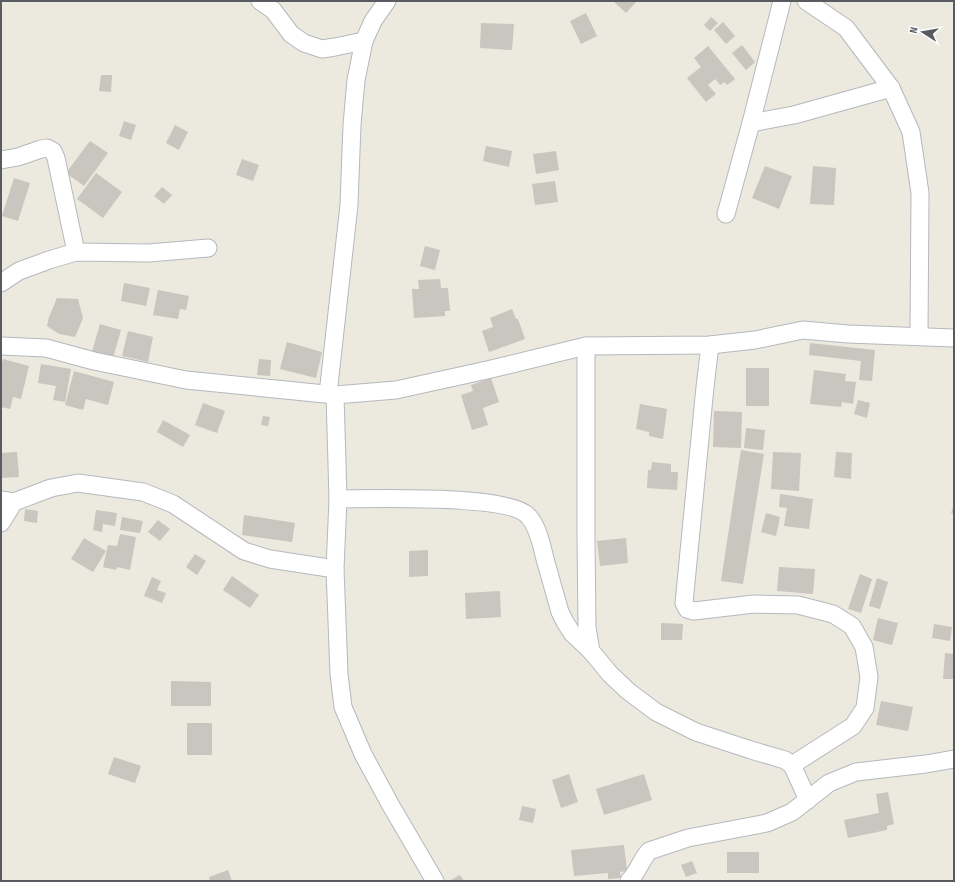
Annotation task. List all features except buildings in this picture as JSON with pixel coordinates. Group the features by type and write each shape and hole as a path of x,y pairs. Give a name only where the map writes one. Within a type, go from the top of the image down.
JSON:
{"street":[{"path":"260,1 273,10 291,34 304,43 322,48 364,41"},
{"path":"387,1 373,21 364,41 356,80 352,125 349,205 332,395 338,499 335,570 339,674 343,707 363,754 435,881"},
{"path":"726,214 782,1"},
{"path":"806,1 846,28 891,88 911,132 920,193 919,336"},
{"path":"751,122 794,115 891,88"},
{"path":"1,160 18,157 41,149 47,148 53,151 56,158 76,252"},
{"path":"1,283 19,271 48,260 76,252 149,253 208,248"},
{"path":"1,346 46,348 94,361 186,380 332,395 396,390 586,346 710,345 754,340 803,330 848,334 954,338"},
{"path":"710,345 684,603 687,609 694,611 754,604 798,605 833,614 852,626 864,647 869,677 865,708 853,726 792,764"},
{"path":"586,346 587,628 590,651"},
{"path":"1,523 7,501 51,488 78,483 143,492 173,504 244,551 270,559 335,570"},
{"path":"338,499 446,499 497,504 516,509 529,516 538,534 560,612 565,622 572,633 610,674 628,691 656,712 696,732 785,760 792,764 808,800"},
{"path":"629,881 649,851 688,838 767,823 792,812 829,783 856,772 926,764 954,759"}]}
